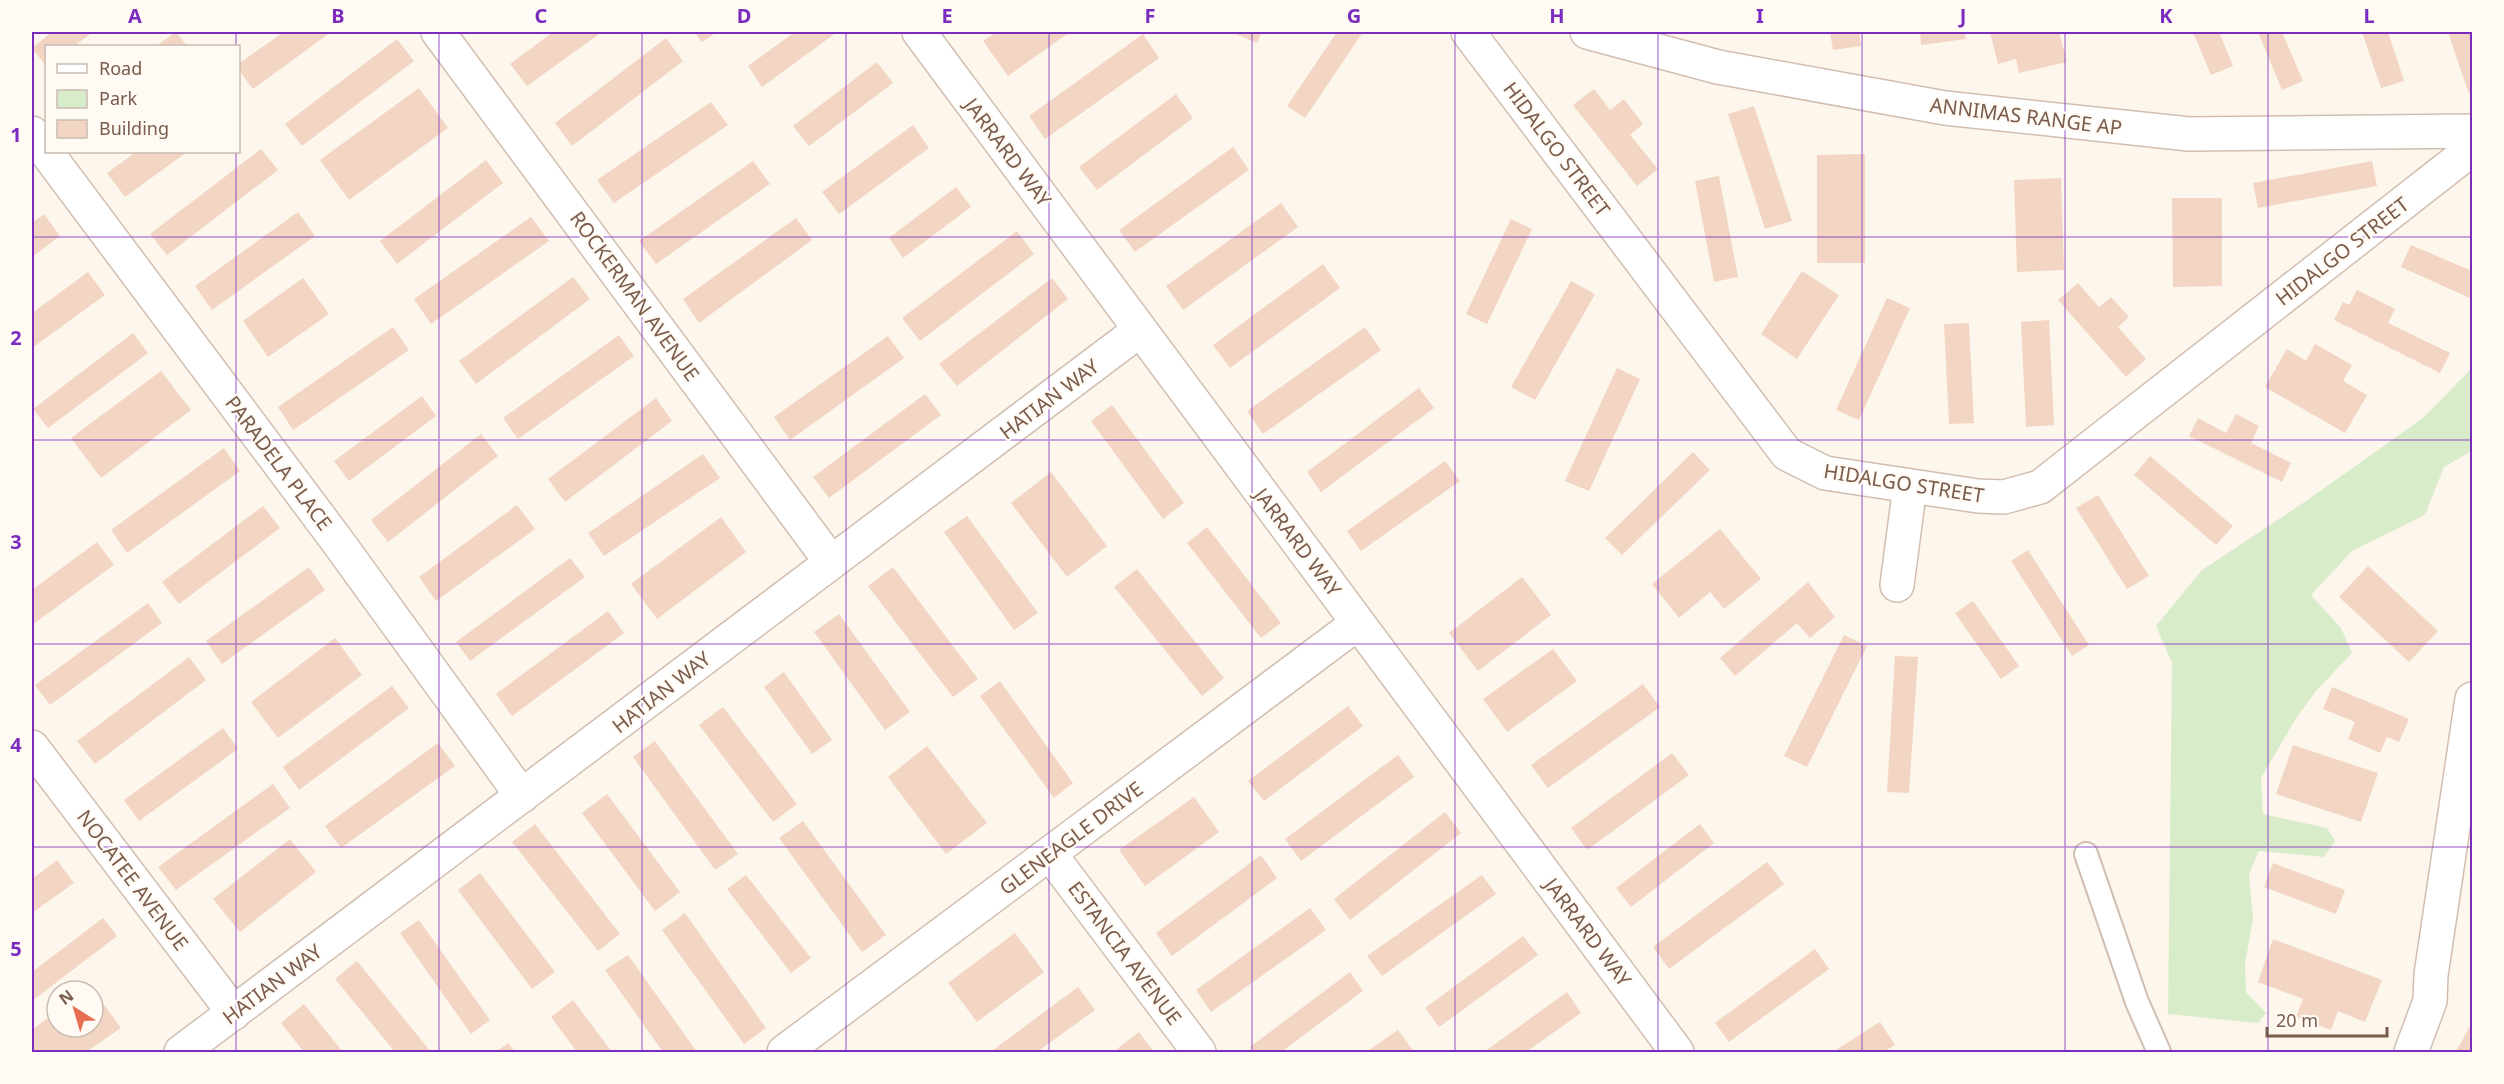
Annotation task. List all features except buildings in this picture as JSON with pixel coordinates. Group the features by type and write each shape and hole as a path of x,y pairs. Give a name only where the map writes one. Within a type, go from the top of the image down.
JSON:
{"street":[{"name":"ROCKERMAN AVENUE","path":"438,32 831,562"},
{"name":"JARRARD WAY","path":"919,32 1677,1053"},
{"name":"HIDALGO STREET","path":"1468,32 1787,454 1825,473 2004,497 2040,487 2472,149"},
{"name":"ANNIMAS RANGE AP","path":"1587,32 1718,67 1945,108 2189,134 2472,131"},
{"name":"PARADELA PLACE","path":"32,134 45,151"},
{"name":"PARADELA PLACE","path":"46,153 338,542 522,796"},
{"name":"HATIAN WAY","path":"181,1053 1140,330"},
{"path":"1897,585 1911,486"},
{"name":"GLENEAGLE DRIVE","path":"784,1053 1358,623"},
{"path":"2411,1053 2430,1001 2431,975 2472,699"},
{"name":"NOCATEE AVENUE","path":"32,747 234,1013"},
{"name":"ESTANCIA AVENUE","path":"1050,854 1199,1053"}],"lane":[{"path":"2086,854 2137,1002 2159,1053"}],"green space":[{"path":"2472,368 2472,451 2444,467 2425,515 2352,551 2311,595 2341,628 2352,653 2316,691 2295,720 2261,778 2263,814 2327,828 2335,841 2324,857 2259,851 2249,874 2253,919 2245,964 2246,992 2266,1013 2258,1023 2168,1014 2172,663 2156,626 2202,570 2303,503 2423,418"}]}
